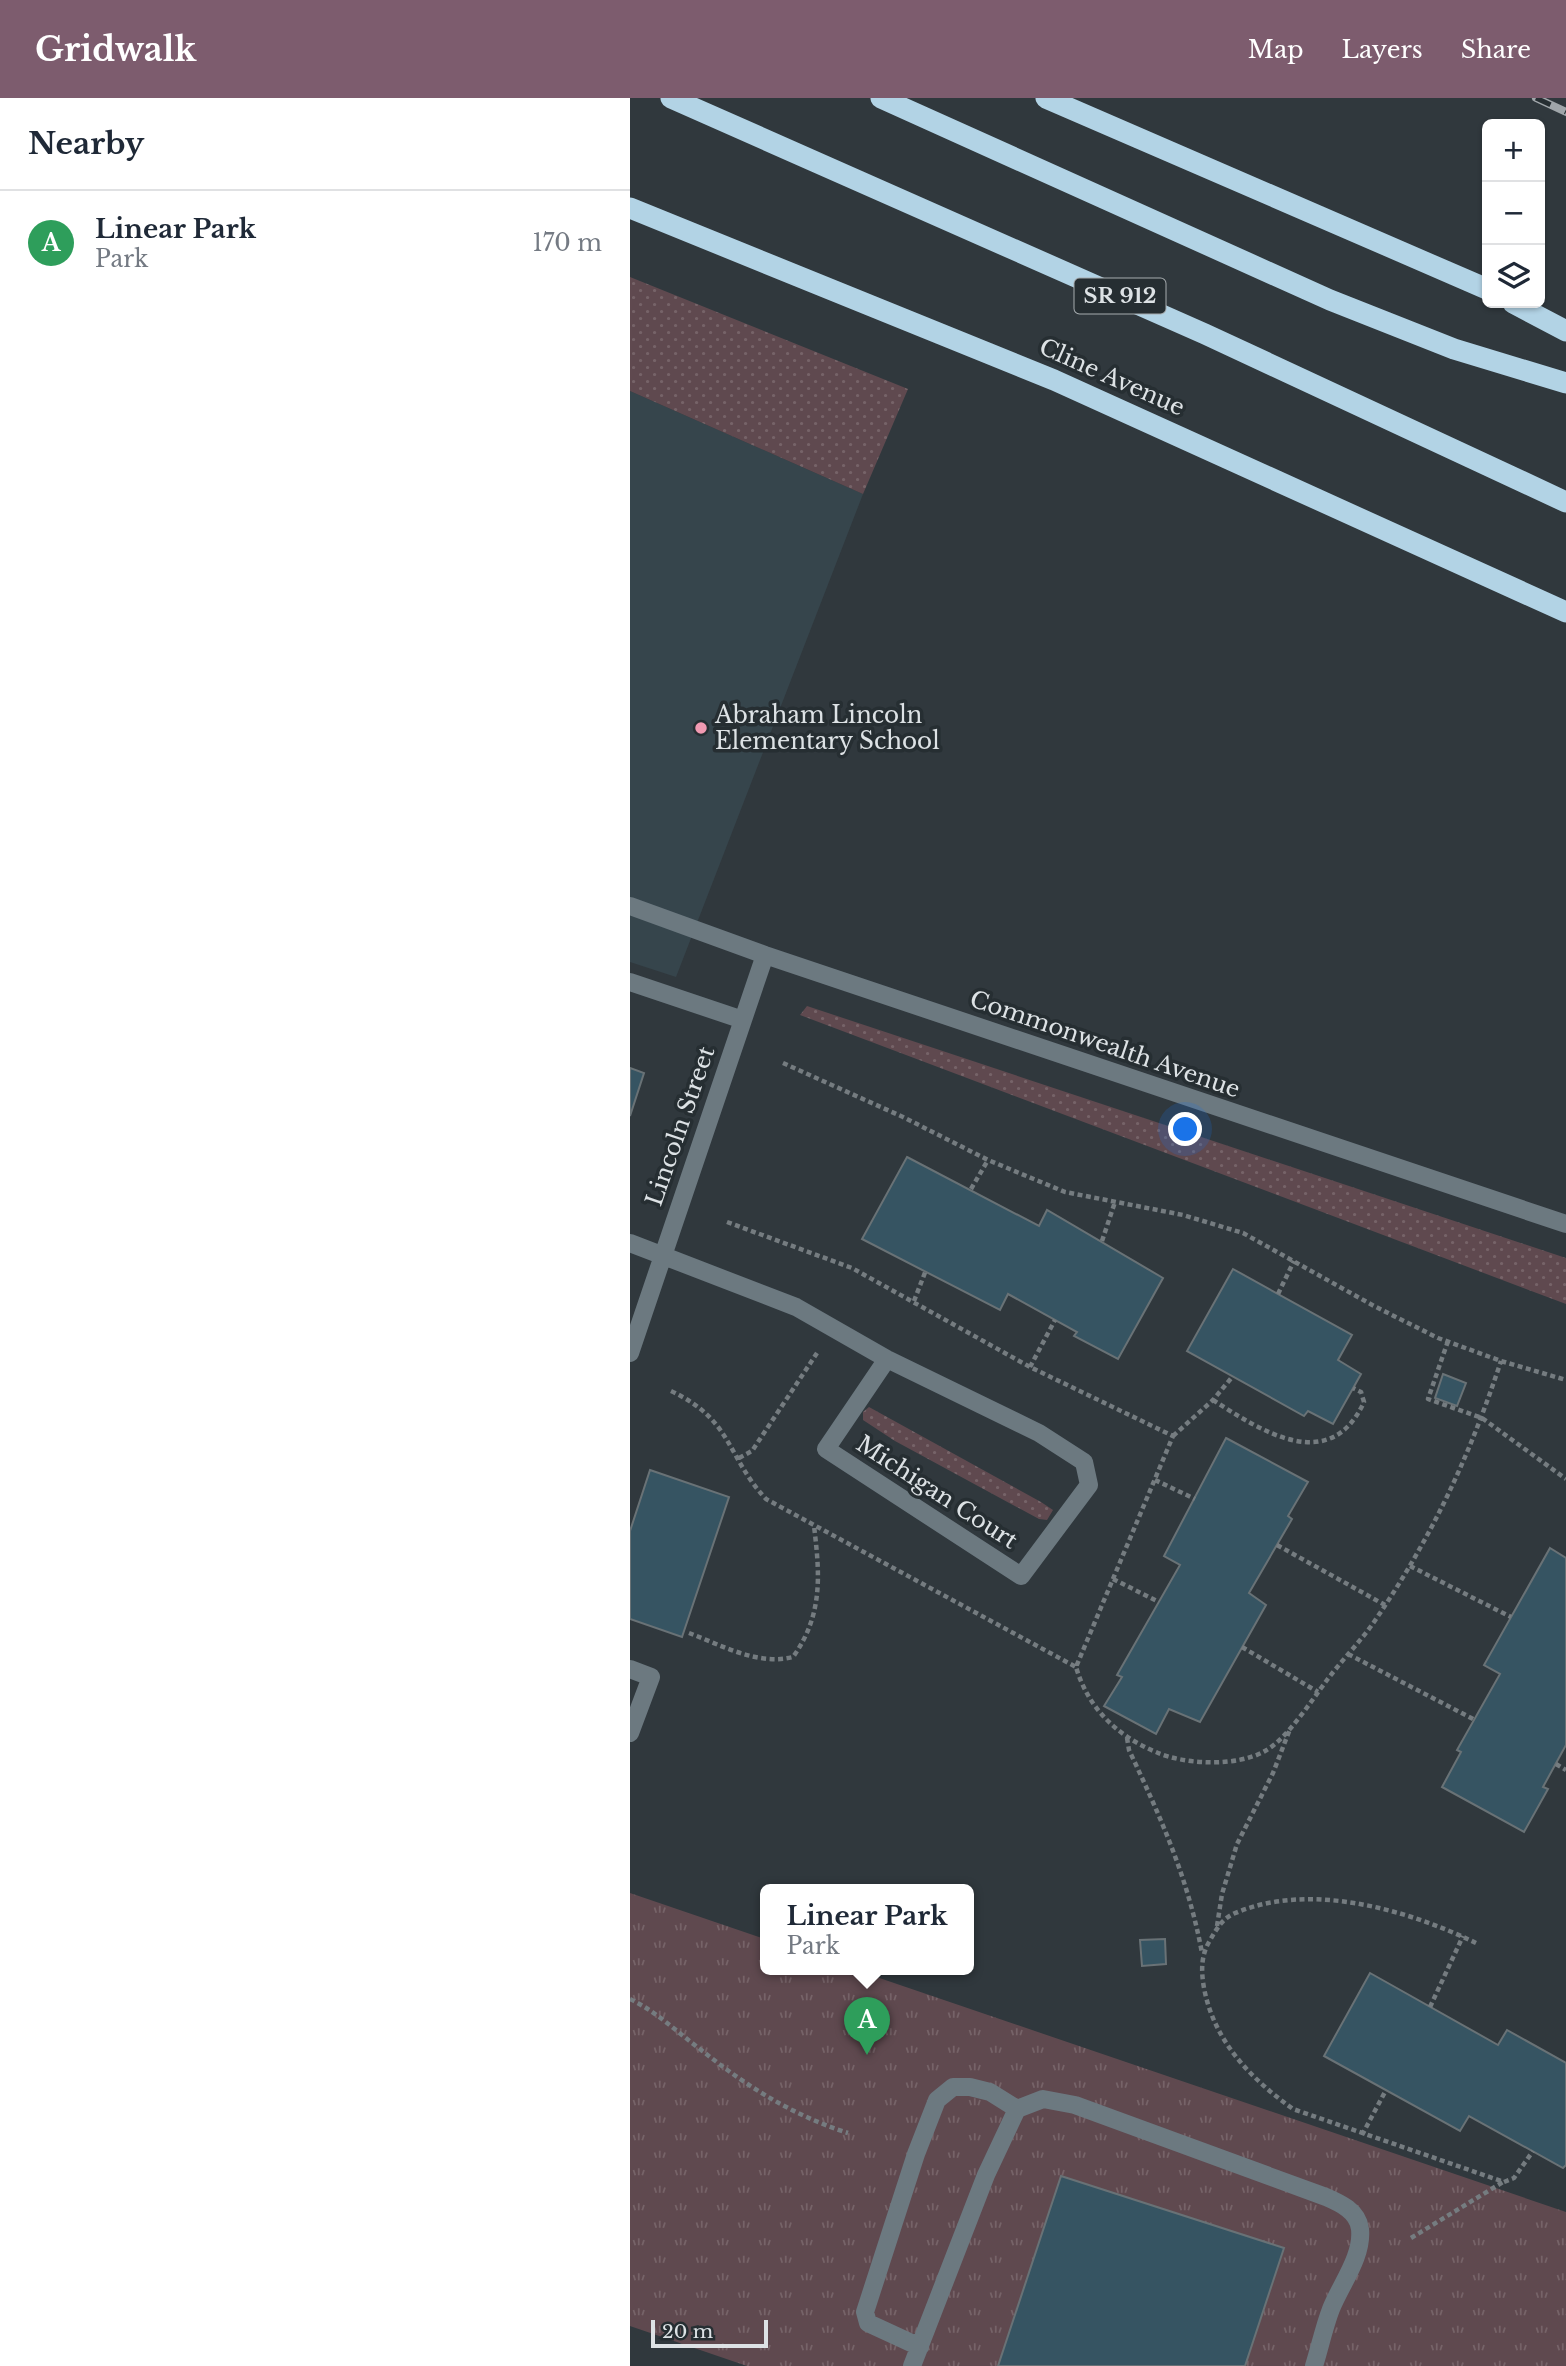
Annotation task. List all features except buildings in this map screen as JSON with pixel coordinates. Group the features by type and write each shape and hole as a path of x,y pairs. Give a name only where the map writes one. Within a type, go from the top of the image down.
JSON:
{"highway":[{"name":"SR 912","path":"671,98 1205,334 1566,502"},
{"path":"881,98 1330,300 1454,349 1566,383"},
{"path":"1046,98 1482,287"},
{"name":"Cline Avenue","path":"630,208 1054,380 1566,612"},
{"path":"1522,308 1566,331"}],"street":[{"name":"Commonwealth Avenue","path":"630,906 765,956 1566,1224"},
{"name":"Lincoln Street","path":"630,1353 765,956"},
{"path":"630,982 743,1020"},
{"name":"Michigan Court","path":"630,1243 796,1307 887,1359 1039,1433 1084,1462 1089,1485 1021,1576 826,1449 887,1359"},
{"path":"630,1669 651,1677 630,1733"},
{"path":"920,2347 868,2323 865,2312 912,2166 937,2099 953,2087 970,2087 990,2092 1017,2109"},
{"path":"912,2366 986,2175 1017,2109 1043,2099 1075,2105 1343,2205 1355,2216 1360,2228 1358,2250 1331,2310 1314,2366"}],"path":[{"path":"783,1063 903,1117 988,1160 1065,1192 1183,1215 1243,1233 1374,1306 1448,1341 1501,1361 1566,1380"},
{"path":"971,1189 988,1160"},
{"path":"1102,1241 1115,1202"},
{"path":"727,1222 852,1268 1030,1367 1173,1436"},
{"path":"1278,1294 1294,1261"},
{"path":"914,1301 926,1269"},
{"path":"1030,1367 1055,1320"},
{"path":"1448,1341 1428,1399 1482,1418 1566,1479"},
{"path":"739,1458 752,1451 818,1351"},
{"path":"671,1391 693,1401 717,1422 751,1482 766,1499 1076,1667 1095,1708 1127,1737 1166,1756 1205,1761 1249,1759 1268,1750 1318,1692 1385,1605 1458,1479 1501,1361"},
{"path":"1076,1667 1173,1436 1213,1399 1233,1376"},
{"path":"1213,1399 1266,1430 1308,1444 1335,1438 1359,1413 1364,1402 1361,1392 1353,1388"},
{"path":"1155,1480 1195,1499"},
{"path":"689,1633 762,1659 778,1661 793,1657 814,1622 818,1592 814,1525"},
{"path":"1278,1545 1385,1605"},
{"path":"1410,1566 1511,1617"},
{"path":"1113,1579 1159,1602"},
{"path":"1242,1647 1318,1692"},
{"path":"1348,1654 1475,1720"},
{"path":"1217,1929 1222,1894 1237,1844 1273,1773 1292,1724"},
{"path":"1127,1737 1129,1750 1176,1851 1193,1907 1209,2011 1218,2033 1237,2058 1269,2092 1293,2109 1504,2182"},
{"path":"1556,1764 1566,1770"},
{"path":"1202,1954 1225,1918 1238,1912 1302,1901 1362,1903 1435,1923 1476,1943"},
{"path":"1430,2007 1463,1936"},
{"path":"630,1999 671,2025 769,2099 792,2112 848,2133"},
{"path":"1362,2135 1385,2090"},
{"path":"1411,2238 1514,2178 1533,2151"}],"shaded area":[{"name":"Abraham Lincoln Elementary School","path":"630,391 863,494 676,977 630,962"}],"green space":[{"path":"630,277 908,389 863,494 630,391"},
{"path":"807,1006 1566,1258 1566,1304 800,1015"},
{"path":"869,1407 1053,1510 1047,1520 1039,1519 895,1441 863,1420 863,1412"},
{"path":"630,1893 760,1937 760,1975 871,1975 1566,2212 1566,2366 747,2366 630,2326"}],"railway":[{"path":"1536,98 1566,112"}],"place":[{"name":"Abraham Lincoln Elementary School","path":"701,728"},
{"name":"Linear Park","path":"867,2055"}]}
